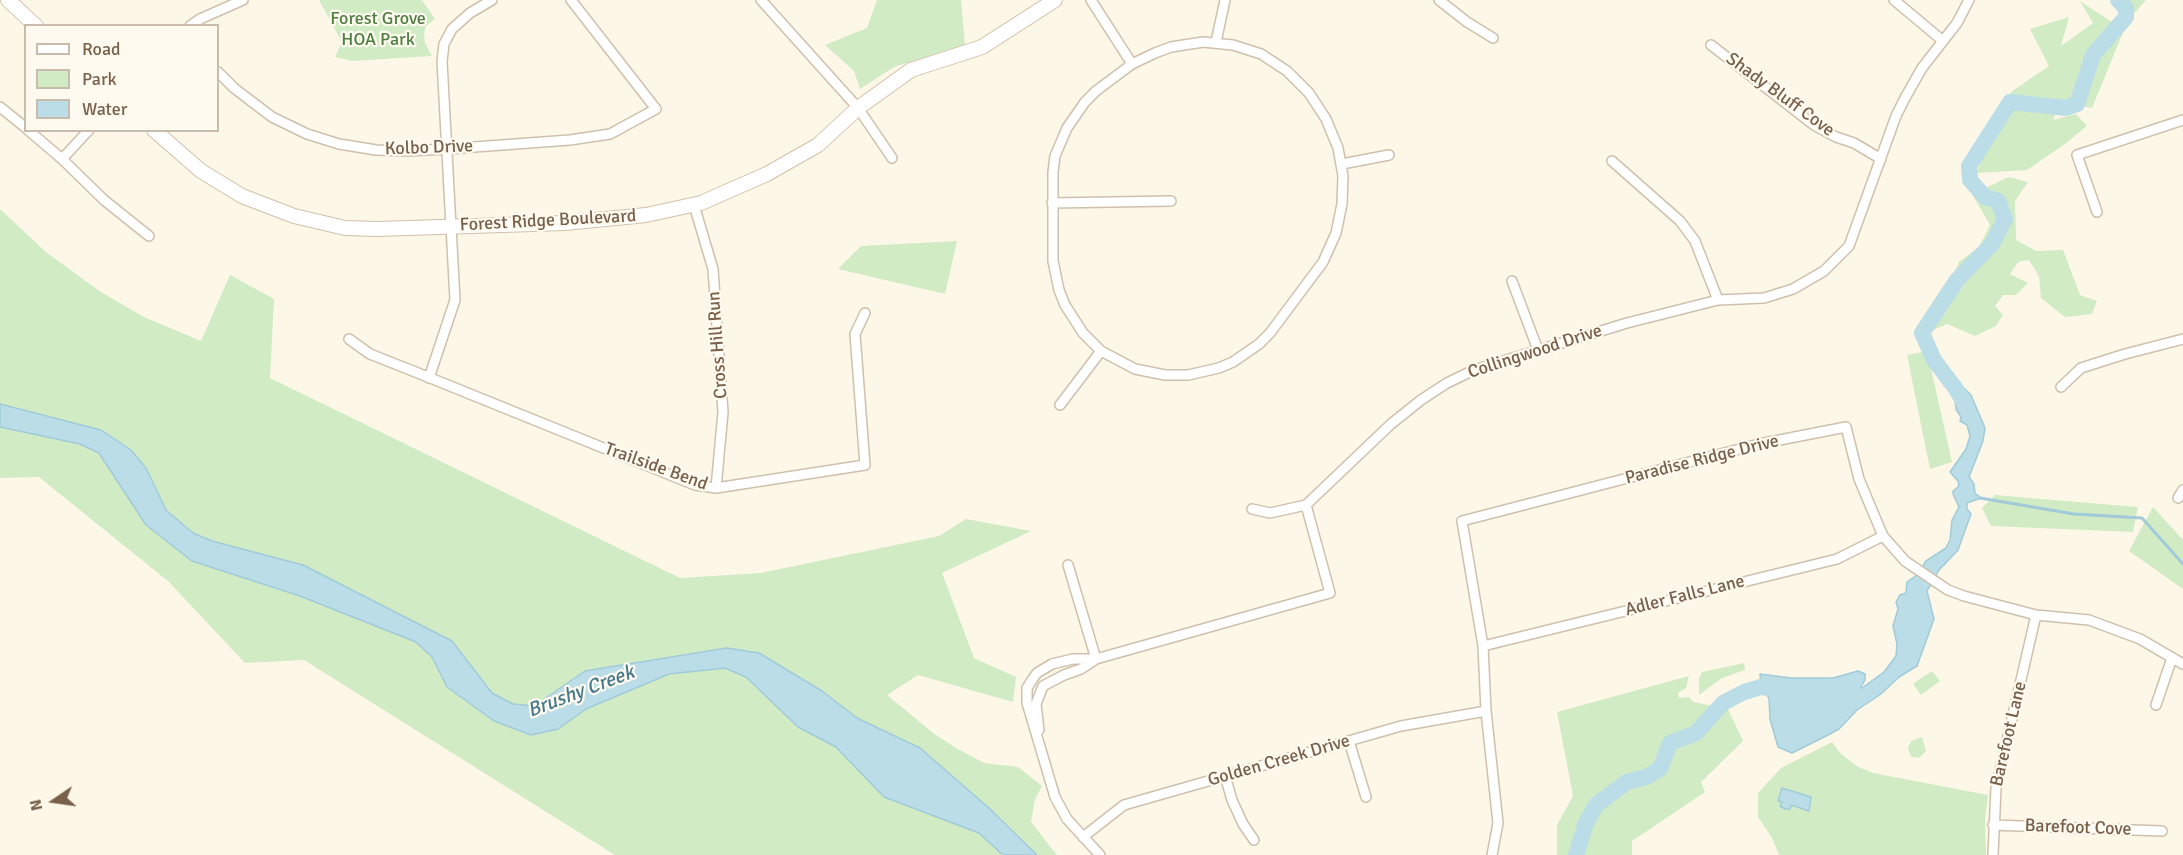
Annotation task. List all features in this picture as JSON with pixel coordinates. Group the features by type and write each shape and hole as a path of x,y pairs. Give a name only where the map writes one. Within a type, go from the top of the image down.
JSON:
{"street":[{"path":"193,24 243,0"},
{"path":"429,378 455,300 442,62 444,44 452,29 492,0"},
{"name":"Kolbo Drive","path":"219,73 234,88 272,117 339,144 376,150 447,149 570,140 610,134 656,109 571,0"},
{"name":"Forest Ridge Boulevard","path":"156,132 201,171 242,196 294,216 345,228 565,223 646,215 694,205 767,174 818,145 858,108 911,70 982,47 1055,0"},
{"path":"1091,0 1132,64"},
{"path":"1216,42 1225,0"},
{"path":"1439,0 1467,22 1493,38"},
{"path":"1894,0 1942,41"},
{"name":"Collingwood Drive","path":"1306,505 1391,424 1447,383 1474,370 1627,323 1718,300 1764,298 1792,289 1824,271 1849,246 1896,116 1922,68 1958,23 1969,0"},
{"path":"11,1 34,24"},
{"path":"762,1 858,108 892,158"},
{"path":"1216,42 1261,54 1287,71 1318,105 1332,133 1342,164 1342,204 1330,248 1319,268 1270,333 1233,362 1219,368 1180,376 1164,375 1135,369 1101,351 1073,320 1059,290 1053,261 1052,202 1055,156 1067,128 1080,108 1096,91 1132,64 1171,47 1187,43 1216,42"},
{"name":"Shady Bluff Cove","path":"1712,45 1814,125 1836,137 1854,143 1881,159"},
{"path":"0,107 24,127"},
{"path":"2097,212 2077,155 2183,120"},
{"path":"30,132 104,200 149,236"},
{"path":"62,159 87,132"},
{"path":"1342,164 1389,155"},
{"path":"1612,161 1680,221 1695,242 1718,300"},
{"path":"1052,202 1171,201"},
{"name":"Cross Hill Run","path":"694,205 713,269 723,412 716,488"},
{"path":"1512,281 1538,350"},
{"name":"Trailside Bend","path":"349,339 370,354 429,378 695,485 716,488 865,465 855,334 865,313"},
{"path":"2061,387 2081,368 2183,339"},
{"path":"1060,405 1101,351"},
{"name":"Paradise Ridge Drive","path":"1492,855 1498,823 1486,711 1483,646 1462,521 1759,444 1846,427 1859,479 1883,536 1905,561 1948,590 1964,596 2036,615 2089,620 2140,639 2183,664"},
{"path":"2178,498 2183,490"},
{"path":"1100,855 1067,819 1055,797 1027,703 1027,688 1037,673 1052,664 1073,659 1096,658 1330,593 1306,505 1270,513 1252,509"},
{"name":"Adler Falls Lane","path":"1483,646 1837,559 1883,536"},
{"path":"1068,566 1096,658"},
{"name":"Barefoot Lane","path":"1993,855 1996,788 2036,615"},
{"path":"1041,749 1036,704 1043,686 1081,669 1096,658"},
{"path":"2156,705 2172,658"},
{"name":"Golden Creek Drive","path":"1083,837 1124,805 1401,726 1486,711"},
{"path":"1349,741 1366,796"},
{"path":"1225,776 1232,800 1243,824 1254,840"},
{"name":"Barefoot Cove","path":"1993,825 2162,831"}],"green space":[{"name":"Forest Grove HOA Park","path":"319,0 422,0 435,19 426,26 424,34 425,43 432,56 352,61 335,57 342,42"},
{"path":"877,0 961,0 965,45 894,67 860,89 854,71 825,45 867,28"},
{"path":"2115,0 2146,0 2131,17"},
{"path":"2080,1 2124,30 2092,108 2061,102 2053,120 2076,114 2087,126 2027,170 1976,173 2011,92 2049,66 2030,29 2069,17 2061,46 2093,23"},
{"path":"2009,177 2028,182 2015,201 2016,240 2036,251 2063,250 2080,295 2097,301 2092,314 2065,317 2041,298 2039,276 2029,260 2018,262 2010,274 2028,283 2016,295 2003,295 1995,306 2003,315 1996,326 1975,336 1947,324 1927,333 1959,262 1979,247 1990,225 1972,194"},
{"path":"0,209 47,253 101,292 144,317 201,341 230,275 274,299 270,378 680,578 761,573 939,536 966,519 1031,531 942,573 974,658 1016,677 1013,702 918,675 887,695 933,733 956,748 984,763 1018,767 1042,786 1035,799 1031,822 1057,855 615,855 304,660 245,663 169,582 39,477 0,478"},
{"path":"957,241 945,294 838,269 861,246"},
{"path":"1927,351 1952,462 1930,469 1907,355"},
{"path":"1995,495 2138,507 2133,532 1991,526 1982,508"},
{"path":"2153,507 2183,540 2183,589 2129,551"},
{"path":"1744,663 1745,670 1722,678 1699,695 1699,678 1702,672"},
{"path":"1932,671 1940,681 1921,695 1913,684"},
{"path":"1689,676 1686,688 1678,693 1679,698 1689,697 1693,702 1728,709 1743,741 1701,782 1705,792 1632,841 1632,855 1557,855 1557,825 1573,796 1557,712"},
{"path":"1922,737 1926,751 1919,758 1911,757 1908,749 1911,741"},
{"path":"1832,742 1841,754 1858,767 1873,773 1988,795 1985,819 1986,855 1779,855 1772,838 1758,817 1758,793 1781,768"}],"water":[{"path":"1959,387 1971,395 1985,428 1983,441 1969,477 1974,484 1975,493 1981,498 1967,503 1967,509 1971,514 1958,550 1939,570 1927,591 1934,619 1917,666 1857,710 1839,729 1792,753 1778,747 1770,719 1769,698 1761,687 1760,674 1791,678 1833,678 1858,671 1865,674 1862,688 1884,672 1896,656 1897,644 1893,626 1898,609 1896,602 1900,595 1906,593 1907,582 1917,575 1926,561 1946,548 1950,540 1952,520 1959,507 1953,494 1959,486 1958,481 1950,472 1966,449 1970,436 1967,425 1960,421 1961,417 1956,409 1954,391"},
{"name":"Brushy Creek","path":"0,404 101,430 131,450 146,468 166,510 193,533 212,541 303,565 452,641 492,693 513,704 534,706 585,671 727,648 759,653 822,691 857,718 920,748 990,809 1037,855 1003,855 979,833 884,797 836,747 798,727 746,677 725,668 669,674 586,709 558,729 531,735 494,721 447,687 432,657 416,642 300,596 192,561 146,525 99,453 80,444 0,427"},
{"path":"1782,788 1811,797 1809,811 1791,805 1790,809 1780,806 1782,802 1778,801"}],"waterway":[{"path":"1967,408 1934,360 1922,333 1957,280 1992,244 2005,219 1998,201 1985,197 1970,180 1969,166 2010,102 2066,108 2077,104 2093,55 2126,17 2126,8 2118,0"},
{"path":"1980,498 2074,514 2142,518 2183,564"},
{"path":"1576,855 1586,823 1596,805 1627,782 1646,777 1660,769 1670,743 1696,733 1723,703 1744,692 1761,687 1782,690"}]}
